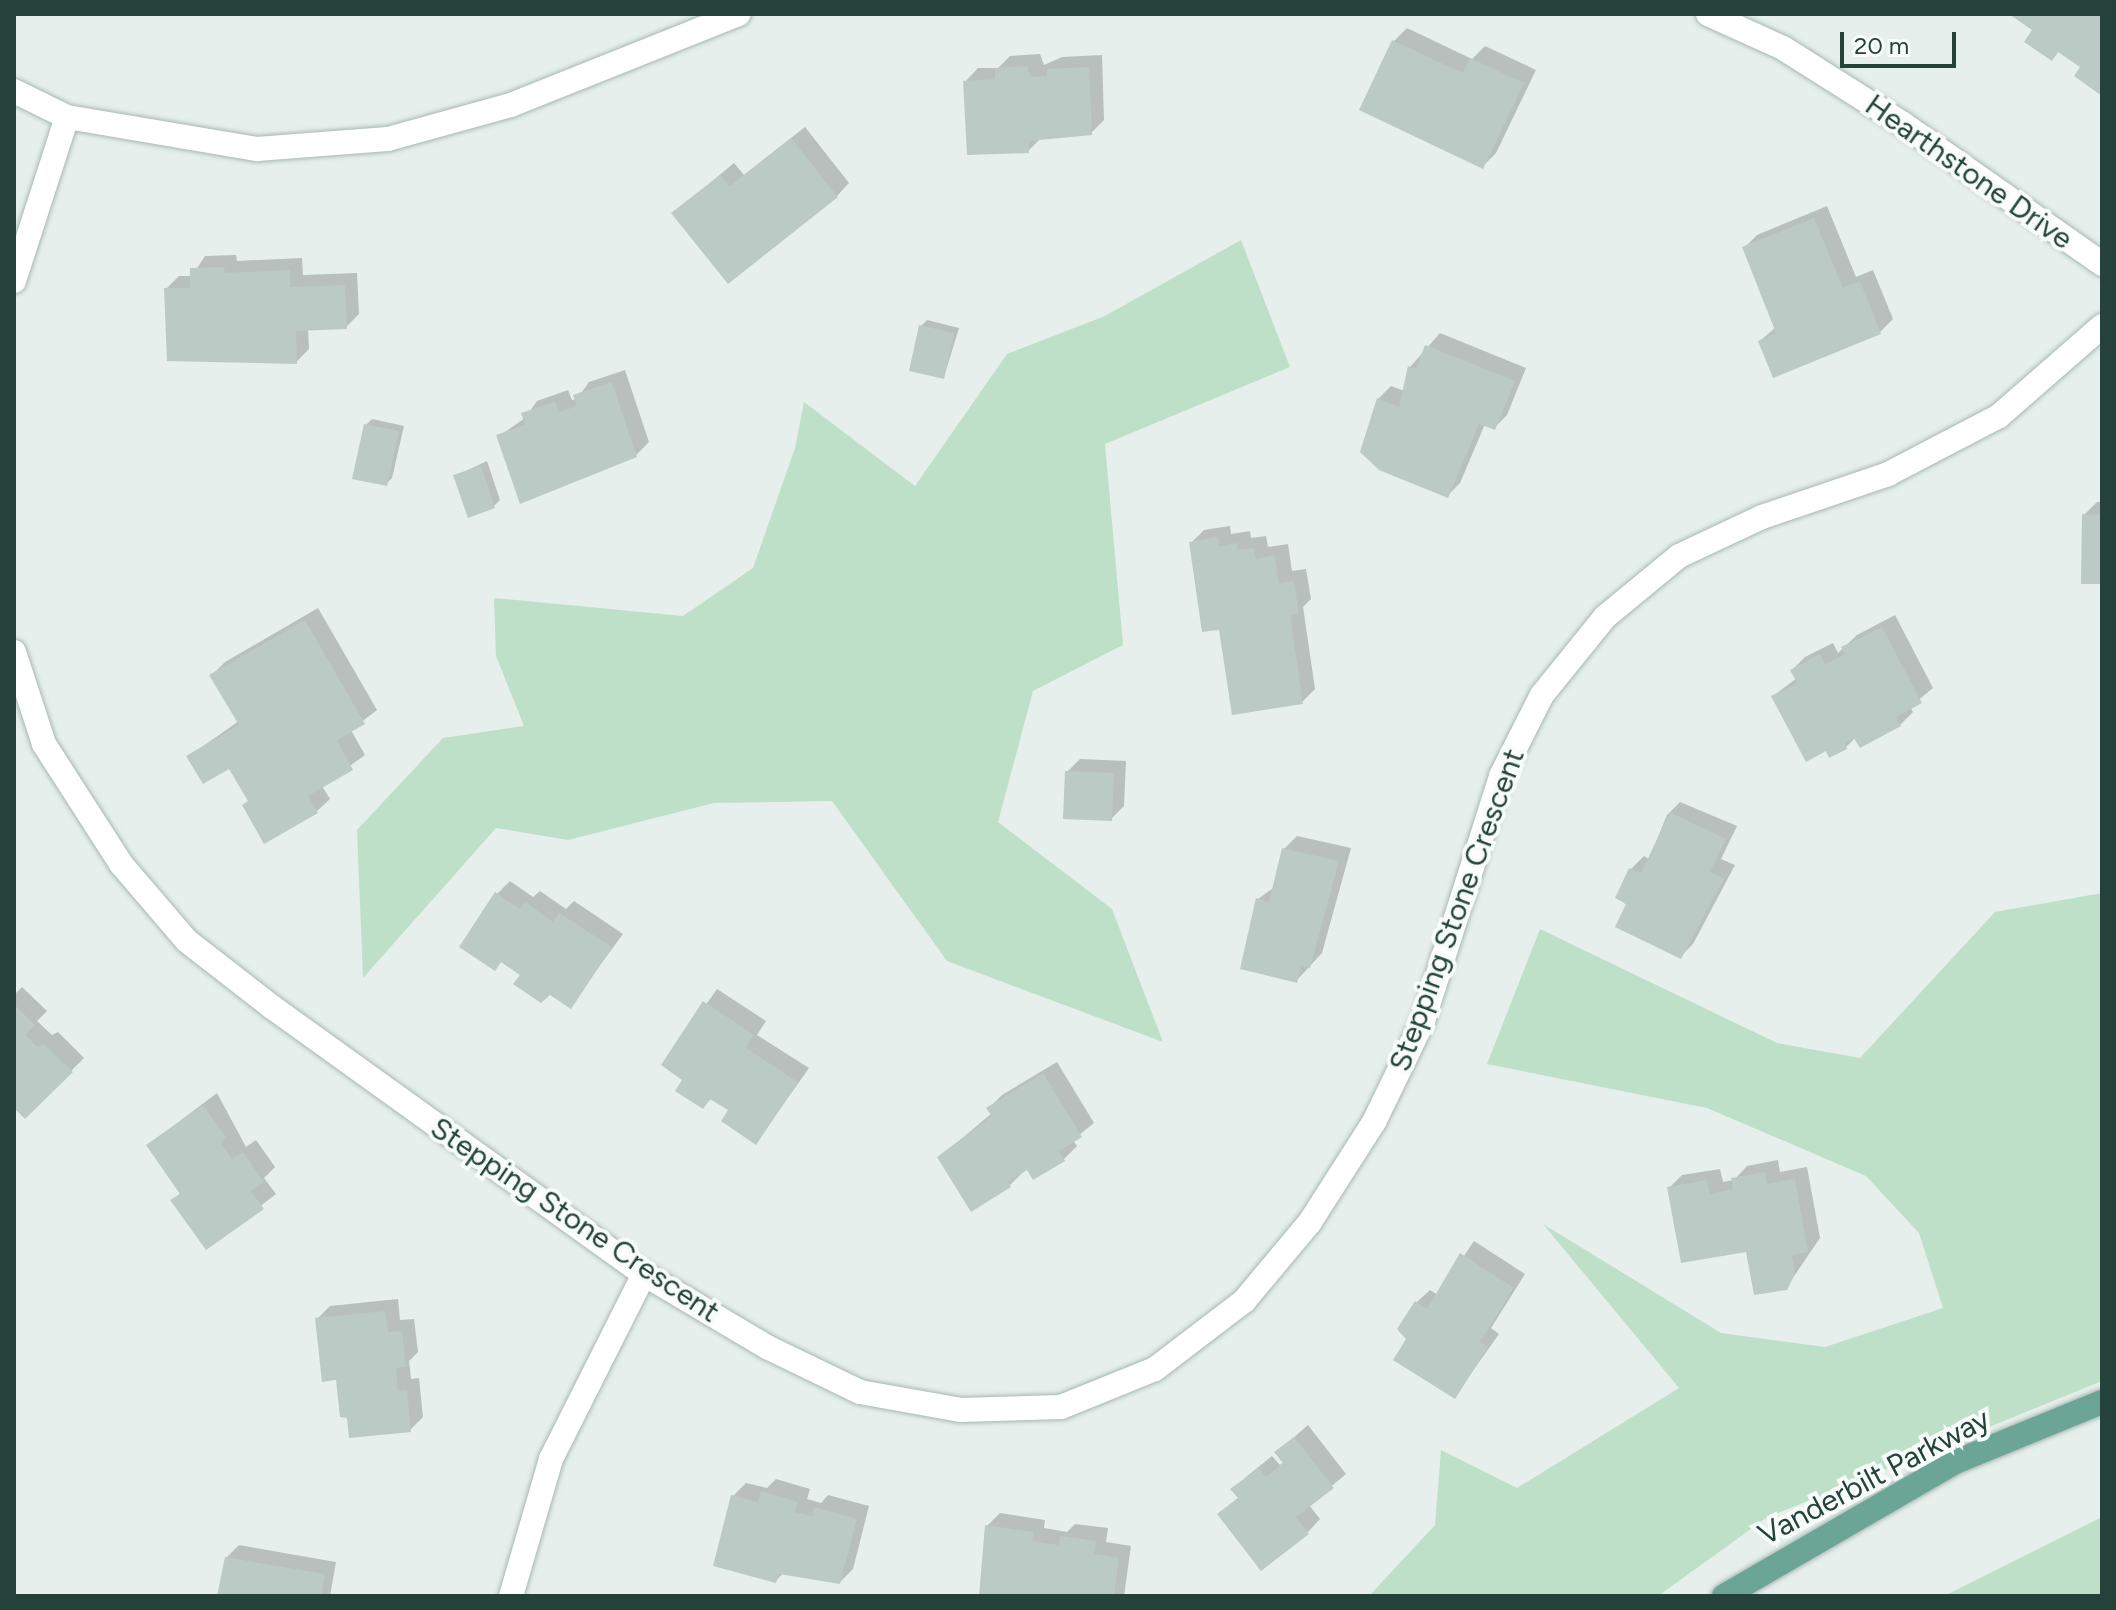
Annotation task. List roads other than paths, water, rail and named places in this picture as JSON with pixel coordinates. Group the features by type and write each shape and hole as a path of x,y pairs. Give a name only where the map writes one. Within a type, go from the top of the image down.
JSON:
{"main road":[{"name":"Vanderbilt Parkway","path":"1724,1596 1955,1462 2102,1402"}],"street":[{"path":"14,91 67,117 257,149 388,139 511,105 738,14"},
{"name":"Hearthstone Drive","path":"1708,14 1783,48 1823,73 2102,264"},
{"path":"14,281 67,117"},
{"name":"Stepping Stone Crescent","path":"14,652 44,744 121,864 187,941 644,1274 767,1347 860,1392 961,1410 1061,1407 1155,1369 1244,1301 1310,1222 1374,1122 1423,1021 1501,776 1542,695 1605,617 1679,556 1762,517 1888,474 1999,416 2102,326"},
{"path":"511,1596 551,1459 644,1274"}]}
